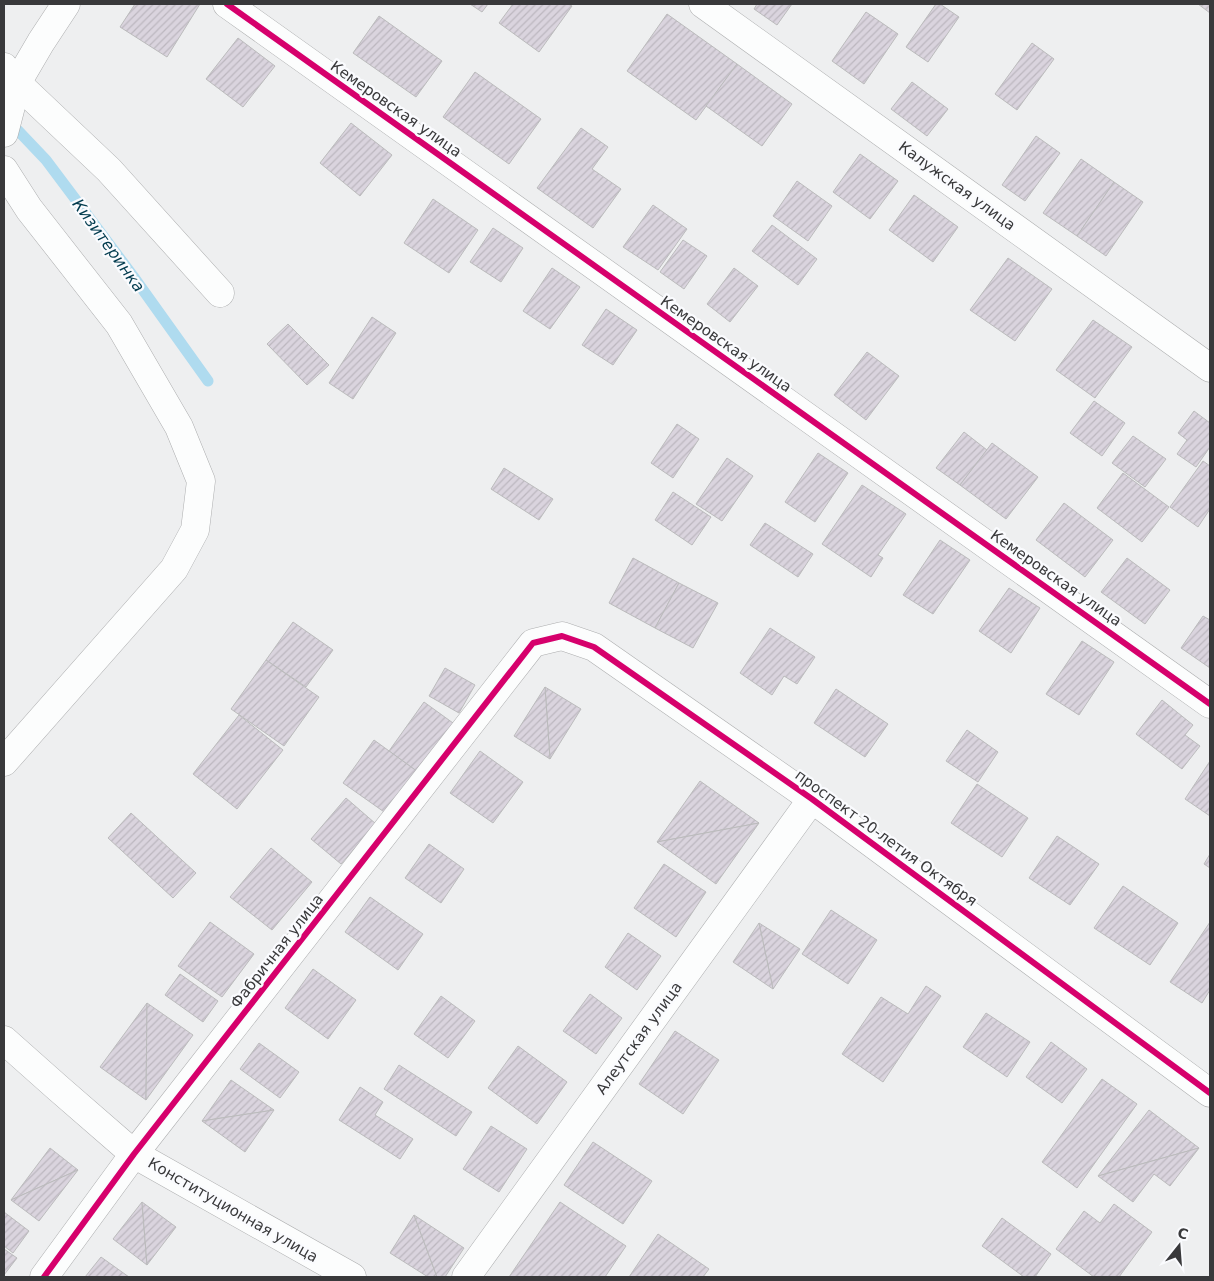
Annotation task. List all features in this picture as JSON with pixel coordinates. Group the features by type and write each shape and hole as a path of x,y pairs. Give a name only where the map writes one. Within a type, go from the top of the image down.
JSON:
{"street":[{"path":"4,133 11,75 41,42 66,4"},
{"name":"Кемеровская улица","path":"227,4 1210,704"},
{"name":"Калужская улица","path":"703,4 1210,368"},
{"path":"11,75 109,170 220,293"},
{"path":"4,170 29,209 119,324 179,427 201,481 195,530 174,570 4,762"},
{"name":"проспект 20-летия Октября","path":"533,643 562,636 594,647 812,799 1210,1093"},
{"name":"Фабричная улица","path":"44,1277 134,1154 533,643"},
{"name":"Алеутская улица","path":"466,1277 812,799"},
{"name":"Конституционная улица","path":"4,1040 134,1154 352,1277"}],"building":[{"path":"135,4 200,4 167,57 120,27"},
{"path":"470,4 488,4 482,12"},
{"path":"513,4 568,4 572,6 539,52 499,23"},
{"path":"757,4 792,4 777,25 754,9"},
{"path":"936,4 940,4 959,17 928,62 906,47"},
{"path":"1198,4 1210,4 1210,13"},
{"path":"866,12 898,34 864,84 832,61"},
{"path":"667,14 737,64 696,120 627,71"},
{"path":"379,16 442,61 416,97 353,53"},
{"path":"238,38 275,66 243,107 206,79"},
{"path":"1032,43 1054,59 1017,110 995,94"},
{"path":"737,64 792,104 762,146 706,106"},
{"path":"475,72 541,119 509,164 443,117"},
{"path":"912,82 948,109 927,136 891,109"},
{"path":"351,123 392,155 360,196 320,163"},
{"path":"581,128 608,147 592,169 621,189 593,228 537,188"},
{"path":"1036,136 1060,153 1025,201 1002,185"},
{"path":"860,154 898,181 870,219 833,192"},
{"path":"1081,159 1114,182 1077,236 1043,213"},
{"path":"797,181 832,206 808,241 773,216"},
{"path":"1114,182 1143,202 1106,256 1077,236"},
{"path":"914,195 958,227 933,262 889,230"},
{"path":"433,199 478,230 449,273 404,243"},
{"path":"653,205 687,229 658,270 623,247"},
{"path":"772,225 817,259 798,285 752,251"},
{"path":"493,228 523,248 501,282 470,262"},
{"path":"683,240 707,256 684,289 660,272"},
{"path":"1008,258 1052,289 1015,341 970,310"},
{"path":"552,268 580,287 550,329 523,311"},
{"path":"734,268 758,286 730,322 707,304"},
{"path":"606,309 637,330 613,365 582,345"},
{"path":"372,317 396,333 353,399 329,383"},
{"path":"1093,320 1132,347 1095,398 1056,370"},
{"path":"288,324 329,365 307,385 267,344"},
{"path":"867,352 899,376 866,420 834,395"},
{"path":"1094,401 1125,423 1102,456 1070,433"},
{"path":"1194,411 1210,423 1210,447 1196,467 1177,454 1187,440 1178,433"},
{"path":"677,424 699,439 673,478 651,463"},
{"path":"964,432 987,450 960,485 936,468"},
{"path":"1133,436 1166,459 1145,487 1112,463"},
{"path":"992,443 1038,477 1006,519 960,485"},
{"path":"818,453 848,473 815,522 785,502"},
{"path":"727,458 753,476 722,521 696,504"},
{"path":"1203,461 1210,466 1210,509 1198,527 1170,507"},
{"path":"504,468 553,499 539,520 491,489"},
{"path":"1123,473 1169,507 1142,542 1097,508"},
{"path":"862,485 906,514 878,555 883,558 871,577 822,544"},
{"path":"673,492 711,517 692,545 655,520"},
{"path":"1064,503 1113,540 1085,577 1036,540"},
{"path":"765,523 813,554 798,577 750,545"},
{"path":"940,540 970,560 933,614 903,595"},
{"path":"633,558 679,583 655,628 609,603"},
{"path":"1127,558 1170,590 1145,624 1101,592"},
{"path":"679,583 718,603 693,648 655,628"},
{"path":"1009,588 1040,608 1011,653 979,631"},
{"path":"1203,616 1210,620 1210,668 1181,648"},
{"path":"293,622 333,650 306,687 266,660"},
{"path":"770,628 815,657 797,684 784,676 772,695 740,673"},
{"path":"1082,641 1114,662 1079,715 1046,694"},
{"path":"266,660 319,697 284,746 231,709"},
{"path":"445,668 475,685 459,713 429,696"},
{"path":"545,687 581,709 550,759"},
{"path":"545,687 550,759 514,736"},
{"path":"836,689 888,724 865,757 814,723"},
{"path":"1162,700 1193,725 1185,735 1200,746 1182,769 1136,734"},
{"path":"424,702 453,723 418,772 389,751"},
{"path":"239,715 283,750 237,809 193,774"},
{"path":"967,730 998,752 978,782 946,761"},
{"path":"374,740 418,772 387,814 343,783"},
{"path":"480,751 523,782 493,823 450,793"},
{"path":"1210,761 1210,816 1185,799"},
{"path":"700,781 759,823 657,842"},
{"path":"977,784 1028,818 1002,857 951,823"},
{"path":"346,798 376,824 341,864 311,839"},
{"path":"131,813 196,873 173,898 108,838"},
{"path":"759,823 716,884 657,842"},
{"path":"1057,836 1099,864 1070,905 1029,878"},
{"path":"429,844 464,869 441,903 405,878"},
{"path":"271,848 312,882 272,930 230,897"},
{"path":"1210,854 1210,868 1204,864"},
{"path":"664,864 706,892 676,937 634,908"},
{"path":"1123,886 1178,923 1150,965 1094,928"},
{"path":"370,897 423,934 398,970 345,932"},
{"path":"831,910 877,940 848,984 802,954"},
{"path":"210,922 254,954 222,997 178,966"},
{"path":"1210,922 1210,990 1202,1003 1170,982"},
{"path":"759,923 800,949 773,989"},
{"path":"759,923 773,989 733,962"},
{"path":"628,933 661,956 637,990 605,967"},
{"path":"313,969 356,1000 328,1039 285,1008"},
{"path":"180,974 218,1001 203,1022 165,995"},
{"path":"926,986 941,996 883,1082 842,1054 881,997 908,1014"},
{"path":"590,994 622,1018 596,1054 563,1031"},
{"path":"441,996 475,1021 448,1058 414,1034"},
{"path":"147,1003 146,1100 100,1067"},
{"path":"147,1003 193,1035 146,1100"},
{"path":"986,1013 1030,1042 1007,1077 963,1047"},
{"path":"675,1031 719,1060 683,1114 639,1084"},
{"path":"1051,1042 1087,1069 1062,1103 1026,1077"},
{"path":"259,1043 299,1072 280,1098 240,1069"},
{"path":"518,1046 567,1082 537,1124 488,1088"},
{"path":"399,1065 472,1112 456,1136 384,1089"},
{"path":"1102,1079 1137,1104 1077,1188 1042,1162"},
{"path":"231,1080 274,1110 202,1121"},
{"path":"360,1087 383,1102 375,1115 413,1139 400,1159 339,1120"},
{"path":"274,1110 245,1152 202,1121"},
{"path":"1149,1110 1199,1148 1098,1176"},
{"path":"491,1126 527,1149 499,1192 463,1169"},
{"path":"593,1142 652,1181 623,1224 564,1185"},
{"path":"50,1148 78,1170 11,1200"},
{"path":"1199,1148 1170,1186 1154,1174 1133,1202 1098,1176"},
{"path":"78,1170 39,1221 11,1200"},
{"path":"142,1202 147,1265 113,1239"},
{"path":"142,1202 176,1227 147,1265"},
{"path":"560,1202 626,1246 605,1277 509,1277"},
{"path":"1114,1204 1152,1232 1119,1277 1094,1277 1056,1249 1084,1211 1100,1223"},
{"path":"4,1212 29,1231 13,1253 4,1246"},
{"path":"414,1215 437,1277 428,1277 390,1253"},
{"path":"414,1215 464,1248 445,1277 437,1277"},
{"path":"1002,1218 1051,1254 1035,1277 1024,1277 982,1246"},
{"path":"658,1234 709,1269 703,1277 629,1277"},
{"path":"4,1249 17,1258 4,1275"},
{"path":"101,1257 129,1277 85,1277"}],"waterway":[{"name":"Кизитеринка","path":"8,120 46,160 133,276 208,381"}],"cycle path":[{"path":"227,4 1210,704"},
{"path":"44,1277 134,1154 533,643 562,636 594,647 812,799 1210,1093"}]}
